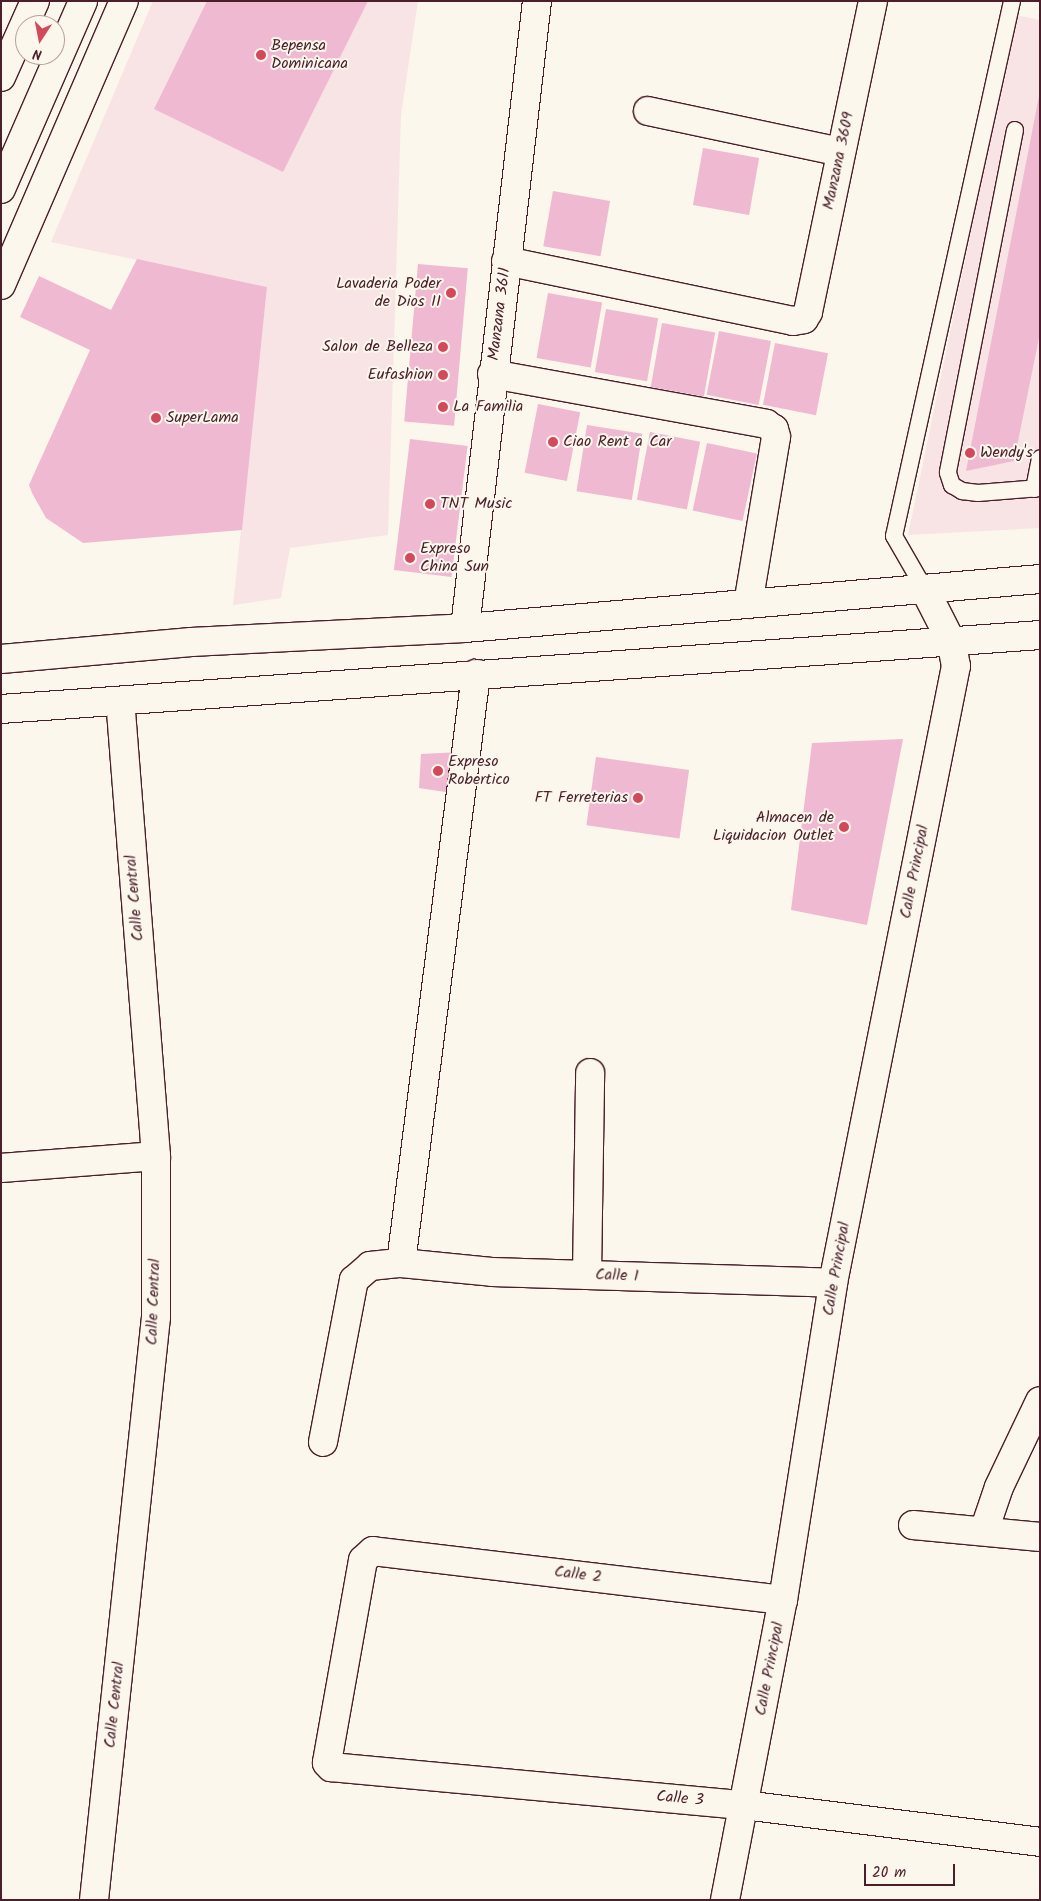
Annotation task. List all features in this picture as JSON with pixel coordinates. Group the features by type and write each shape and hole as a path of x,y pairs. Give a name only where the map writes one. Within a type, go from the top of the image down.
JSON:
{"street":[{"path":"1,77 35,1"},
{"path":"1,189 83,1"},
{"path":"1,285 124,1"},
{"name":"Manzana 3611","path":"465,628 492,374 537,1"},
{"name":"Manzana 3609","path":"506,261 793,321 804,319 808,312 873,1"},
{"path":"648,111 841,152"},
{"path":"492,374 766,424 774,429 776,437 748,604"},
{"path":"1,659 191,642 465,628 1040,579"},
{"name":"Calle Principal","path":"725,1900 783,1600 833,1284 956,666 951,641 924,588"},
{"path":"1,709 120,703 476,674 1040,636"},
{"path":"1,650 49,656"},
{"path":"401,1263 476,674"},
{"name":"Calle Central","path":"94,1900 156,1317 156,1156 120,703"},
{"path":"1,720 56,707"},
{"path":"587,1275 590,1072"},
{"path":"1,1168 156,1156"},
{"name":"Calle 1","path":"323,1442 354,1280 370,1266 401,1263 492,1272 833,1284"},
{"path":"984,1531 999,1487 1040,1401"},
{"path":"913,1525 1040,1537"},
{"name":"Calle 2","path":"326,1758 363,1560 373,1551 783,1600"},
{"name":"Calle 3","path":"326,1758 331,1767 744,1805 1040,1842"}],"lane":[{"path":"924,588 894,536 1012,1"},
{"path":"1015,130 948,473 952,485 962,491 978,493 1037,489 1040,459"}],"shaded area":[{"path":"153,1 418,1 401,115 388,535 290,548 281,598 233,605 267,287 51,242"},
{"path":"1016,15 1040,20 1040,528 908,535"}],"building":[{"name":"Bepensa Dominicana","path":"207,1 368,1 283,172 154,109"},
{"path":"1039,96 1040,333 1014,461 966,471"},
{"path":"703,148 759,158 749,215 693,205"},
{"path":"553,191 610,201 600,256 543,246"},
{"name":"SuperLama","path":"137,259 267,287 242,530 83,543 46,518 32,493 29,485 90,350 20,317 39,276 111,310"},
{"path":"418,264 468,268 454,426 404,421"},
{"path":"548,293 602,303 591,368 537,358"},
{"path":"606,309 658,318 647,381 595,372"},
{"path":"662,323 715,332 704,396 651,387"},
{"path":"719,331 771,341 759,405 707,395"},
{"path":"775,343 828,353 816,415 763,405"},
{"name":"Ciao Rent a Car","path":"538,404 580,412 567,481 525,473"},
{"path":"587,425 642,434 632,500 577,491"},
{"path":"650,432 700,442 687,509 637,500"},
{"path":"410,439 468,446 451,577 394,570"},
{"path":"707,443 757,454 743,521 693,510"},
{"name":"Almacen de Liquidacion Outlet","path":"903,739 867,925 791,910 812,743"},
{"name":"Expreso Robertico","path":"460,752 452,793 419,788 421,754"},
{"name":"FT Ferreterias","path":"596,757 689,770 679,838 586,825"}],"place":[{"name":"Bepensa Dominicana","path":"261,55"},
{"name":"Lavaderia Poder de Dios II","path":"451,293"},
{"name":"Salon de Belleza","path":"443,347"},
{"name":"Eufashion","path":"443,375"},
{"name":"La Familia","path":"443,407"},
{"name":"SuperLama","path":"156,418"},
{"name":"Ciao Rent a Car","path":"553,442"},
{"name":"Wendy's","path":"970,453"},
{"name":"TNT Music","path":"430,504"},
{"name":"Expreso China Sun","path":"410,558"},
{"name":"Expreso Robertico","path":"438,771"},
{"name":"FT Ferreterias","path":"638,798"},
{"name":"Almacen de Liquidacion Outlet","path":"844,827"}]}
